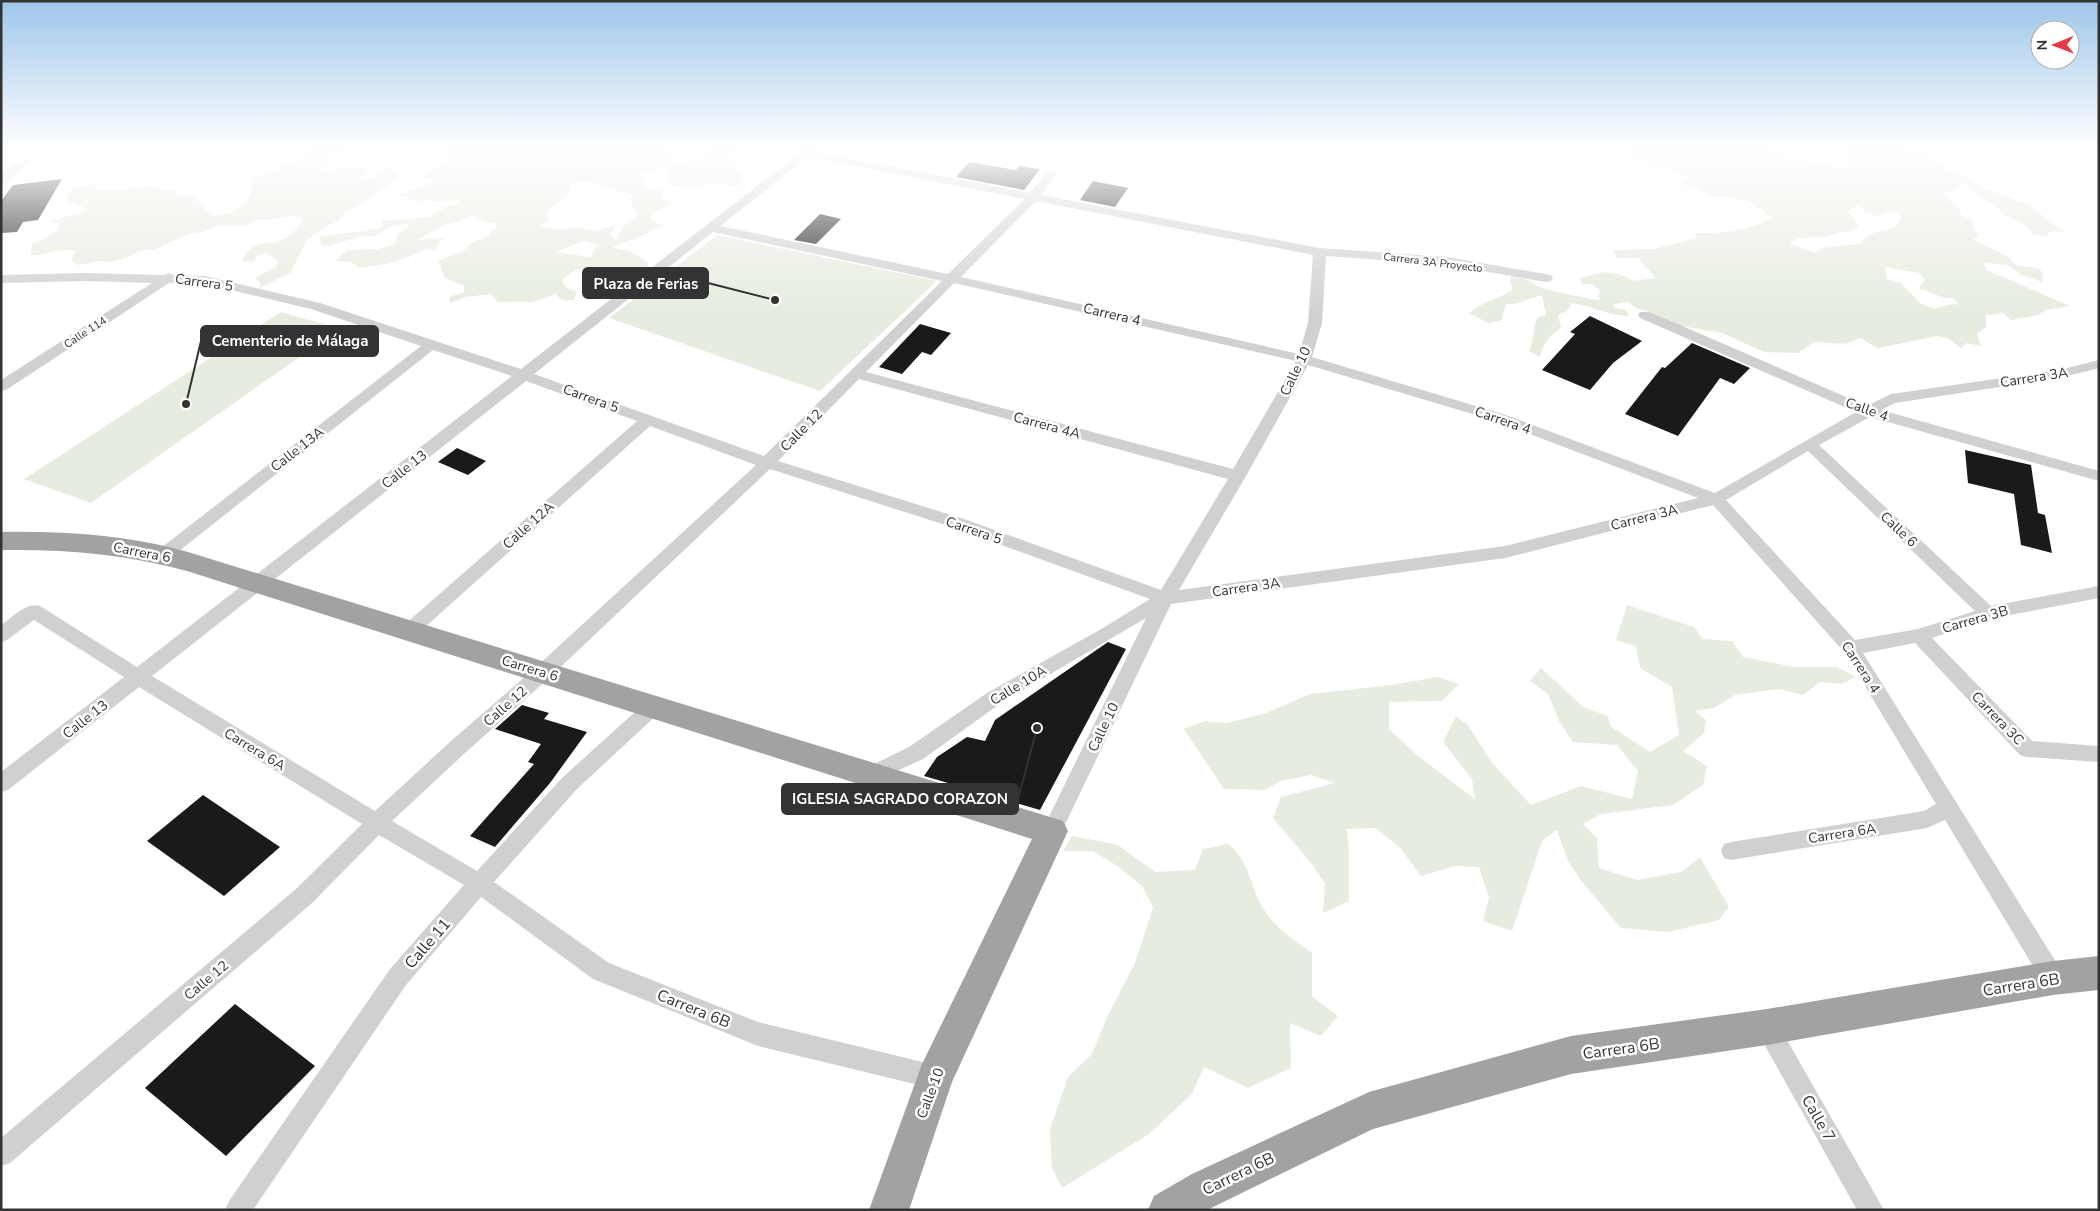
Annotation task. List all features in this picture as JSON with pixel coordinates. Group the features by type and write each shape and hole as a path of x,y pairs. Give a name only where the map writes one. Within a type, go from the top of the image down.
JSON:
{"highway":[{"name":"Carrera 6","path":"1,542 61,541 118,546 163,555 1052,831"},
{"name":"Calle 10","path":"889,1210 935,1077 1052,831"},
{"name":"Carrera 6B","path":"1168,1210 1206,1188 1369,1111 1571,1055 1767,1027 2053,978 2099,973"}],"street":[{"name":"Calle 13","path":"1,784 740,205"},
{"name":"Calle 12","path":"1,1154 304,896 377,823 458,747 543,672 767,463 1025,205"},
{"path":"1077,205 1320,252"},
{"name":"Carrera 4","path":"710,228 952,278 1304,359 1501,418 1716,499 1852,648 2053,978"},
{"name":"Carrera 3A Proyecto","path":"1320,252 1448,262 1546,278"},
{"name":"Calle 10","path":"1052,831 1166,598 1304,359 1315,323 1320,252"},
{"name":"Carrera 5","path":"1,279 169,278 205,280 274,295 524,374 767,463 960,524 1166,598"},
{"name":"Calle 114","path":"1,387 169,278"},
{"name":"Calle 4","path":"1644,315 1867,411 2099,476"},
{"name":"Calle 13A","path":"163,555 432,344"},
{"name":"Carrera 3A","path":"1166,598 1505,552 1716,499 1891,399 2059,374 2099,364"},
{"name":"Carrera 4A","path":"856,374 1238,476"},
{"name":"Calle 12A","path":"409,631 648,419"},
{"name":"Calle 6","path":"1810,445 1988,613"},
{"name":"Carrera 3B","path":"1852,648 1919,636 1988,613 2099,592"},
{"name":"Calle 10A","path":"871,774 916,752 994,698 1109,633 1166,598"},
{"name":"Carrera 6A","path":"1,635 34,610 138,677 479,883"},
{"name":"Carrera 3C","path":"1919,636 2027,749 2099,754"},
{"name":"Calle 11","path":"238,1210 398,977 479,883 570,783 654,707"},
{"name":"Carrera 6A","path":"1731,851 1927,819 1950,807"},
{"name":"Carrera 6B","path":"479,883 601,971 758,1034 935,1077"},
{"name":"Calle 7","path":"1767,1027 1871,1210"}],"shaded area":[{"path":"77,205 201,205 214,216 236,210 242,206 360,205 345,212 340,220 323,228 307,240 290,273 259,287 261,283 255,278 276,267 277,261 267,253 258,255 254,262 242,261 245,256 254,246 277,242 287,237 299,226 302,218 289,216 271,220 256,220 245,226 217,226 203,232 189,234 155,249 138,251 129,257 111,262 100,261 77,265 71,260 75,251 69,250 30,255 31,244 45,239 59,228 59,223 51,221 89,209"},
{"path":"454,205 556,205 545,214 549,220 539,226 562,230 576,227 595,231 617,225 610,234 616,240 623,227 637,215 632,205 669,205 653,214 650,219 663,226 638,238 620,243 613,248 630,251 648,262 647,270 638,278 576,269 562,280 566,287 577,292 574,300 562,300 556,294 532,302 498,302 491,294 465,297 450,303 449,297 464,292 464,286 445,278 438,260 461,253 474,241 487,237 492,230 497,228 494,223 483,222 474,215 444,225 418,240 443,238 435,249 422,251 406,258 378,265 360,268 351,262 335,261 347,250 378,249 395,244 397,234 410,227 405,224 389,227 374,237 362,236 329,246 321,245 320,237 382,227 382,221 430,217 442,209","holes":["584,241 597,244 591,257 556,252"]},
{"path":"1753,205 1954,205 1960,210 1960,214 1972,220 1973,228 1979,235 1973,240 2001,253 2015,265 2040,269 2043,275 2042,282 2020,274 2008,265 1983,263 1987,270 2070,306 2045,310 2038,315 2011,320 2003,313 1986,315 1986,327 1977,334 1981,346 1967,343 1961,348 1949,339 1937,336 1878,348 1860,338 1845,344 1814,342 1798,353 1764,352 1722,333 1681,326 1651,312 1638,309 1628,302 1613,304 1615,308 1626,310 1629,316 1622,316 1572,303 1567,311 1558,315 1561,328 1547,340 1540,357 1529,351 1536,321 1538,317 1546,315 1542,295 1506,304 1501,321 1488,323 1469,313 1480,305 1513,289 1510,283 1511,276 1520,277 1552,290 1601,300 1598,296 1600,290 1591,284 1582,284 1580,278 1604,272 1622,275 1634,281 1656,278 1638,258 1616,258 1613,250 1655,249 1696,238 1695,233 1736,230 1756,225 1774,217 1766,215","holes":["1857,206 1863,208 1864,212 1878,216 1889,212 1900,214 1901,219 1896,227 1871,234 1861,244 1825,247 1814,253 1789,243 1801,238 1821,237 1853,231 1859,225 1848,212","1885,267 1920,273 1925,280 1919,288 1944,298 1953,298 1959,304 1934,309 1920,303 1901,283 1887,280"]},
{"path":"1996,205 2029,205 2064,232 2052,231 2045,236 2033,235 2027,226 2003,214"},
{"path":"717,235 937,281 820,391 609,318"},
{"path":"281,312 340,329 91,503 24,479"},
{"path":"1627,605 1694,627 1703,639 1732,641 1743,657 1794,667 1837,667 1856,677 1841,684 1820,682 1803,695 1780,689 1735,695 1714,708 1695,711 1706,720 1704,733 1683,751 1707,766 1703,785 1673,805 1601,814 1583,824 1597,838 1599,868 1637,880 1681,872 1700,857 1729,907 1719,920 1668,932 1621,928 1582,882 1568,861 1557,830 1542,841 1512,931 1483,921 1489,897 1479,867 1454,866 1421,876 1401,849 1376,828 1347,829 1349,901 1323,913 1325,884 1312,864 1273,818 1281,797 1335,783 1311,775 1281,781 1264,790 1224,789 1184,729 1205,721 1227,723 1266,713 1310,694 1392,685 1438,677 1459,684 1442,701 1389,702 1389,729 1418,756 1475,799 1472,779 1443,742 1456,716 1468,725 1492,763 1531,805 1581,786 1632,799 1638,771 1617,745 1573,742 1559,721 1548,694 1530,681 1541,668 1583,707 1608,716 1610,726 1650,752 1679,735 1672,687 1640,668 1636,646 1616,640"},
{"path":"1072,836 1118,845 1155,872 1195,870 1203,849 1228,844 1236,851 1246,867 1260,903 1269,917 1286,934 1312,952 1312,996 1338,1016 1321,1036 1290,1023 1291,1068 1248,1088 1204,1067 1192,1094 1149,1134 1062,1188 1052,1168 1050,1129 1068,1077 1092,1054 1107,1017 1135,963 1153,908 1143,887 1119,867 1093,851 1063,851"}],"building":[{"path":"1,205 47,205 38,220 23,222 17,232 1,233"},
{"path":"1103,205 1117,205 1115,207"},
{"path":"820,214 841,219 816,244 794,240"},
{"path":"1590,316 1642,341 1613,363 1590,390 1542,370 1575,334 1570,332"},
{"path":"920,324 951,333 931,355 922,352 902,374 879,367"},
{"path":"1692,343 1750,368 1734,384 1720,378 1678,436 1625,414 1662,367 1665,368"},
{"path":"457,448 486,461 468,475 438,462"},
{"path":"1965,450 2031,465 2038,513 2045,515 2052,553 2021,545 2014,494 1968,483"},
{"path":"1108,642 1126,649 1040,810 924,776 937,757 967,737 985,741 995,720"},
{"path":"522,705 549,713 544,719 587,732 550,783 495,847 470,836 534,764 528,762 541,744 495,729"},
{"path":"203,795 280,847 224,896 147,841"},
{"path":"235,1004 315,1066 226,1156 145,1088"}],"place":[{"name":"Plaza de Ferias","path":"775,300"},
{"name":"Cementerio de Málaga","path":"186,404"},
{"name":"IGLESIA SAGRADO CORAZON","path":"1037,728"}]}
